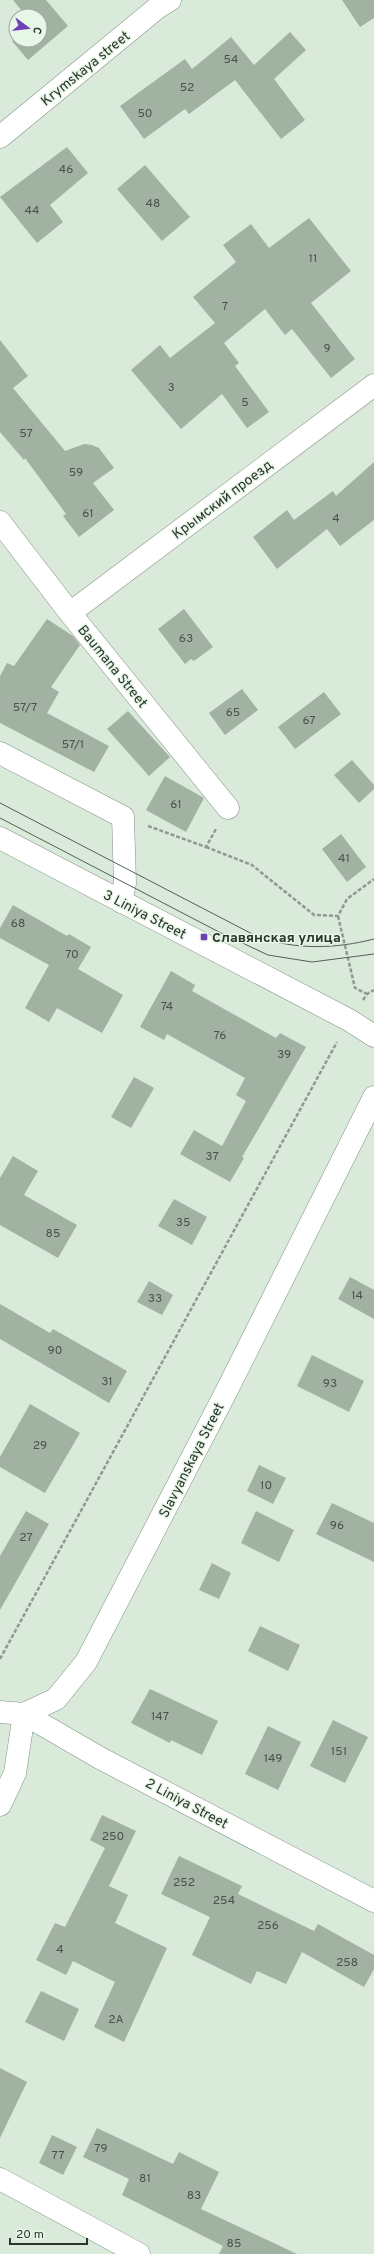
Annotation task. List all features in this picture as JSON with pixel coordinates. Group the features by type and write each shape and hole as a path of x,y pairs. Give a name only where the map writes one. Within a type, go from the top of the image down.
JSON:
{"street":[{"name":"Krymskaya street","path":"0,137 159,3"},
{"name":"Крымский проезд","path":"70,613 374,386"},
{"name":"Baumana Street","path":"0,522 70,613 228,808"},
{"path":"0,754 123,817 125,883 121,902"},
{"name":"3 Liniya Street","path":"0,838 349,1020 374,1036"},
{"name":"Slavyanskaya Street","path":"24,1714 56,1699 86,1662 230,1385 374,1097"},
{"name":"2 Liniya Street","path":"0,1712 24,1714 100,1758 374,1901"},
{"path":"0,1805 15,1773 24,1714"},
{"path":"0,2179 139,2254"}],"path":[{"path":"206,847 228,808"},
{"path":"123,817 252,865 314,915 338,916"},
{"path":"367,994 355,988 338,916 347,899 374,879"},
{"path":"0,1659 349,1020"}],"building":[{"path":"13,0 46,0 68,26 48,43 48,8 20,8"},
{"path":"342,0 374,0 374,18 360,27"},
{"path":"290,32 306,50 274,79 305,120 281,139 235,80 189,114 185,109 144,139 120,106 185,59 192,69 231,37 254,65"},
{"path":"18,48 42,48 28,60"},
{"path":"67,147 88,173 50,205 63,222 37,243 0,197"},
{"path":"145,165 190,217 162,241 117,189"},
{"path":"309,218 351,271 311,303 355,359 331,378 292,329 285,335 265,309 224,343 239,363 235,366 269,412 247,428 222,394 181,429 131,370 160,345 170,358 215,323 193,297 236,262 223,245 251,224 269,248"},
{"path":"0,340 28,376 13,388 65,451 84,444 92,445 99,448 114,468 93,483 114,510 79,537 63,516 66,514 25,458 24,460 0,432"},
{"path":"374,462 374,520 340,546 327,529 277,569 253,537 287,510 294,520 333,491 336,496"},
{"path":"184,609 213,647 194,661 191,659 185,664 158,629"},
{"path":"47,619 73,636 80,645 51,687 59,692 47,713 109,746 94,772 0,723 0,676 7,663 14,666"},
{"path":"242,689 258,710 225,735 209,713"},
{"path":"324,692 341,714 295,749 278,727"},
{"path":"128,711 170,757 149,776 107,729"},
{"path":"352,760 374,785 374,789 359,803 334,775"},
{"path":"165,776 204,798 186,832 146,810"},
{"path":"341,834 366,867 347,882 322,849"},
{"path":"13,905 67,936 69,934 91,947 78,969 123,995 102,1033 57,1008 49,1022 25,1008 49,965 0,938 0,928"},
{"path":"171,971 195,985 192,991 276,1038 280,1033 306,1047 242,1157 244,1158 230,1182 180,1154 194,1130 222,1146 246,1101 236,1095 245,1078 167,1034 164,1040 140,1027"},
{"path":"134,1077 154,1088 131,1128 111,1117"},
{"path":"13,1156 38,1171 24,1195 77,1225 58,1258 0,1225 0,1178"},
{"path":"174,1199 207,1217 192,1245 158,1226"},
{"path":"350,1277 374,1290 374,1319 338,1299"},
{"path":"149,1281 173,1295 162,1315 137,1302"},
{"path":"0,1304 50,1333 53,1329 127,1371 109,1403 0,1339"},
{"path":"312,1355 364,1381 349,1412 297,1386"},
{"path":"30,1404 80,1433 45,1493 0,1467 0,1457"},
{"path":"259,1465 286,1478 273,1504 247,1491"},
{"path":"332,1503 374,1523 374,1562 316,1534"},
{"path":"26,1511 49,1524 0,1610 0,1556"},
{"path":"256,1511 294,1530 279,1562 241,1543"},
{"path":"212,1563 231,1573 219,1599 199,1590"},
{"path":"260,1626 300,1645 288,1671 248,1651"},
{"path":"150,1689 218,1721 202,1755 171,1740 170,1743 131,1723"},
{"path":"333,1720 368,1737 345,1783 310,1766"},
{"path":"268,1726 301,1742 278,1790 245,1774"},
{"path":"102,1815 136,1831 109,1886 128,1895 115,1923 167,1948 124,2042 94,2027 115,1982 73,1961 66,1975 36,1960 55,1923 65,1927 105,1848 90,1840"},
{"path":"179,1856 242,1886 238,1894 314,1931 318,1924 374,1955 374,1969 364,1987 302,1952 286,1984 257,1971 251,1984 192,1955 210,1917 161,1894"},
{"path":"41,1991 79,2009 64,2041 25,2022"},
{"path":"0,2068 27,2082 0,2138"},
{"path":"97,2128 173,2164 179,2152 219,2172 201,2209 297,2254 219,2254 223,2246 122,2195 129,2179 83,2157"},
{"path":"52,2135 77,2147 63,2175 39,2163"}],"tram line":[{"path":"0,803 258,937 287,944 316,947 345,945 374,939"},
{"path":"0,818 219,932 268,955 312,962 374,954"}],"place":[{"name":"Славянская улица","path":"204,937"}]}
